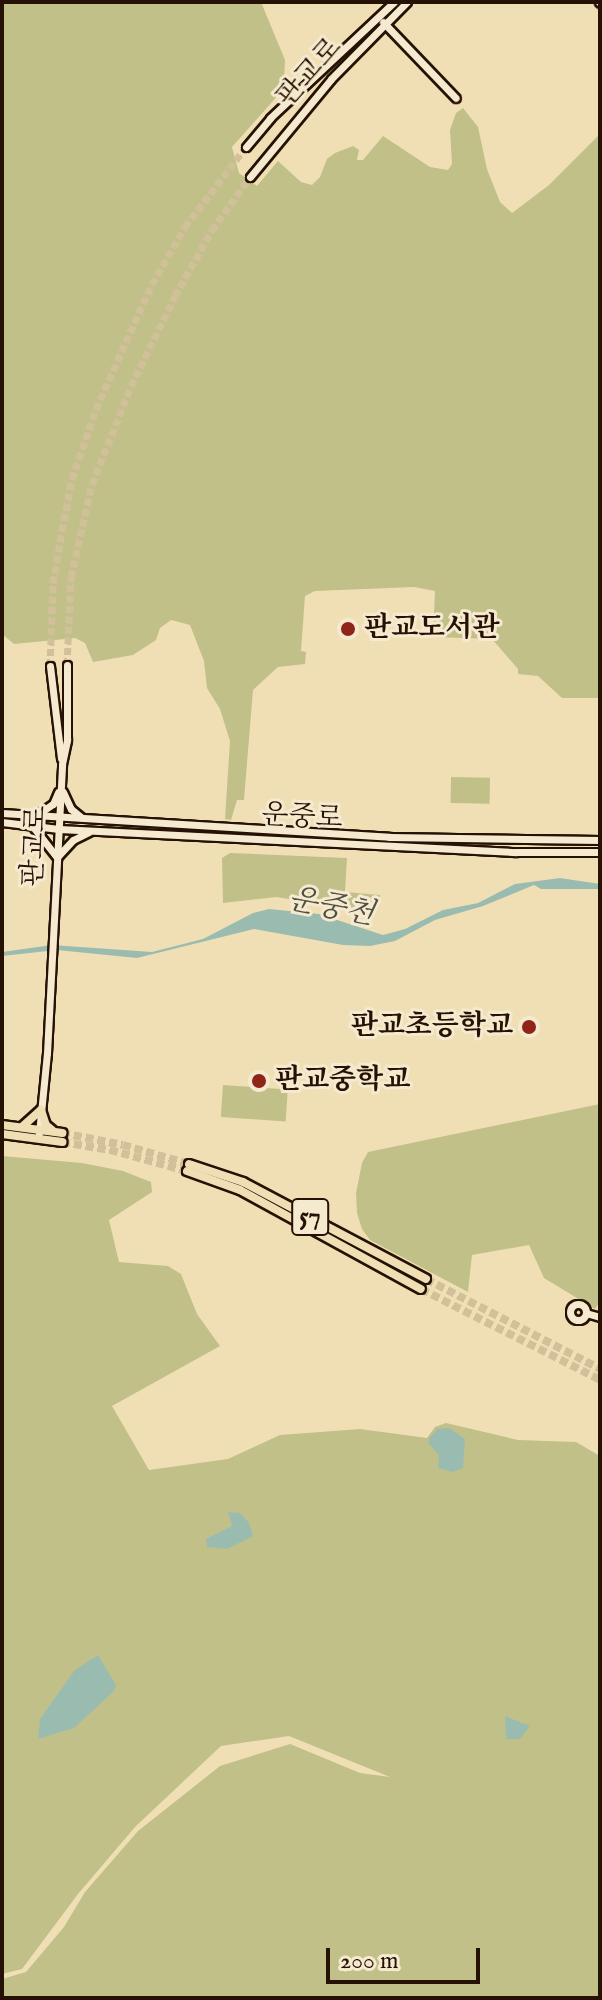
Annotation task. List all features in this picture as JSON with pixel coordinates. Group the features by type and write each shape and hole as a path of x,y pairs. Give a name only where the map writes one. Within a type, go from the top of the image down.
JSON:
{"main road":[{"name":"판교로","path":"250,177 382,21 394,2"},
{"name":"판교로","path":"246,147 289,99 407,2"},
{"path":"382,21 456,98"},
{"name":"판교로","path":"41,1110 47,1053 62,764 67,740 67,665"},
{"name":"판교로","path":"50,666 62,764"},
{"path":"35,815 53,804 61,786"},
{"path":"61,786 71,809 91,819"},
{"name":"운중로","path":"2,813 389,837 600,840"},
{"name":"운중로","path":"2,822 59,829 516,852 600,852"},
{"path":"34,827 45,837 57,858 73,840 93,830"},
{"path":"23,1126 41,1110"},
{"path":"39,1134 41,1110"},
{"path":"2,1134 60,1136 46,1125 41,1110"},
{"path":"2,1125 23,1126 39,1134"},
{"name":"57","path":"421,1289 240,1190 188,1168 243,1182 426,1279"},
{"path":"586,1313 600,1317"}],"shaded area":[{"path":"2,2 261,2 285,60 284,80 281,92 232,147 239,173 257,186 278,161 301,182 312,185 320,177 327,159 335,153 353,146 359,150 357,160 363,160 383,136 430,167 448,170 452,164 450,130 456,113 463,108 478,127 487,169 500,202 512,213 549,185 600,134 600,698 562,698 538,676 518,674 518,669 492,639 433,637 435,591 414,587 315,591 305,596 301,651 306,652 305,664 278,667 253,690 244,800 237,800 231,820 225,819 230,741 220,709 207,688 204,661 190,625 171,620 160,628 156,640 133,655 93,662 85,643 75,638 14,644 2,634"},
{"path":"451,777 490,778 490,804 451,803"},
{"path":"230,853 347,858 345,892 380,895 379,907 352,910 277,897 223,903 222,858"},
{"path":"223,1085 288,1090 286,1121 221,1117"},
{"path":"600,1104 600,1301 595,1309 544,1278 529,1245 472,1255 468,1292 370,1240 362,1229 356,1193 362,1163 368,1152"},
{"path":"2,1156 82,1163 123,1171 151,1182 152,1192 109,1220 119,1262 168,1266 181,1274 197,1314 220,1346 112,1406 149,1470 228,1459 280,1435 360,1429 427,1438 435,1427 446,1423 518,1440 576,1442 600,1456 600,1998 2,1998 2,1979 26,1972 64,1927 85,1892 138,1831 220,1766 290,1744 360,1773 390,1777 289,1736 221,1746 135,1827 78,1894 22,1969 2,1974"}],"water":[{"path":"560,878 600,884 600,889 541,889 534,885 483,906 435,920 395,941 370,946 343,945 254,929 137,958 57,950 2,956 2,952 52,945 152,952 203,939 253,913 269,909 319,914 383,935 405,929 443,910 478,903 515,884"},
{"path":"449,1428 465,1439 463,1468 453,1472 438,1468 439,1455 429,1444 437,1429"},
{"path":"228,1512 240,1513 249,1523 253,1536 227,1549 207,1547 206,1539 232,1526"},
{"path":"98,1655 116,1685 114,1691 74,1728 38,1739 40,1719 67,1681 75,1670"},
{"path":"505,1716 530,1726 520,1739 506,1739"}],"tunnel":[{"path":"50,666 53,583 62,531 72,479 96,409 152,284 185,227 246,147"},
{"path":"67,665 71,577 92,484 131,386 175,296 212,230 250,177"},
{"path":"62,1133 123,1145 189,1164"},
{"path":"62,1142 110,1150 187,1171"},
{"path":"426,1279 600,1369"},
{"path":"421,1289 600,1380"}],"place":[{"name":"판교도서관","path":"348,629"},
{"name":"판교초등학교","path":"529,1027"},
{"name":"판교중학교","path":"259,1081"}],"water label":[{"name":"운중천","path":"331,908"}]}
